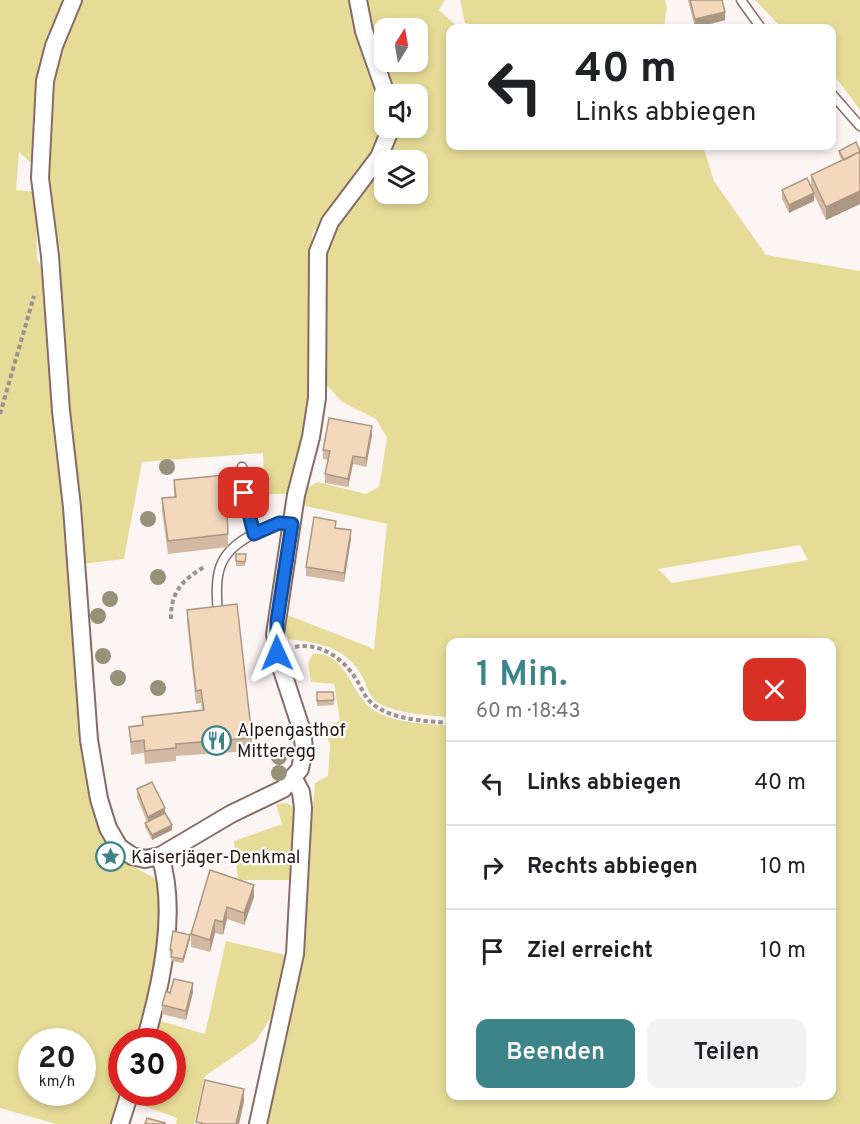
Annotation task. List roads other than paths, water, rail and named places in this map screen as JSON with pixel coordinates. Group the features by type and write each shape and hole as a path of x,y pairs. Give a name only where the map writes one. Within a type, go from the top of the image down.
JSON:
{"street":[{"path":"72,0 54,46 45,81 40,178 50,256 59,392 72,507 89,740 102,810 115,841 132,856 145,859 160,856 231,814 283,789 294,779 302,763 303,739 277,653 277,621 296,495 313,431 317,398 320,244 330,222 379,157 387,138"},
{"path":"358,0 364,31 383,84"},
{"path":"258,1124 289,985 296,938 303,808 301,792 294,779"},
{"path":"148,1028 161,973 168,906 167,883 160,856"},
{"path":"120,1124 126,1106"}],"lane":[{"path":"741,0 758,24"},
{"path":"836,99 860,126"},
{"path":"242,467 246,507 254,534"},
{"path":"218,615 217,583 223,557 239,542 254,534 279,523 292,524"}],"place":[{"name":"Alpengasthof Mitteregg","path":"216,740"},
{"name":"Kaiserjäger-Denkmal","path":"110,857"}]}
